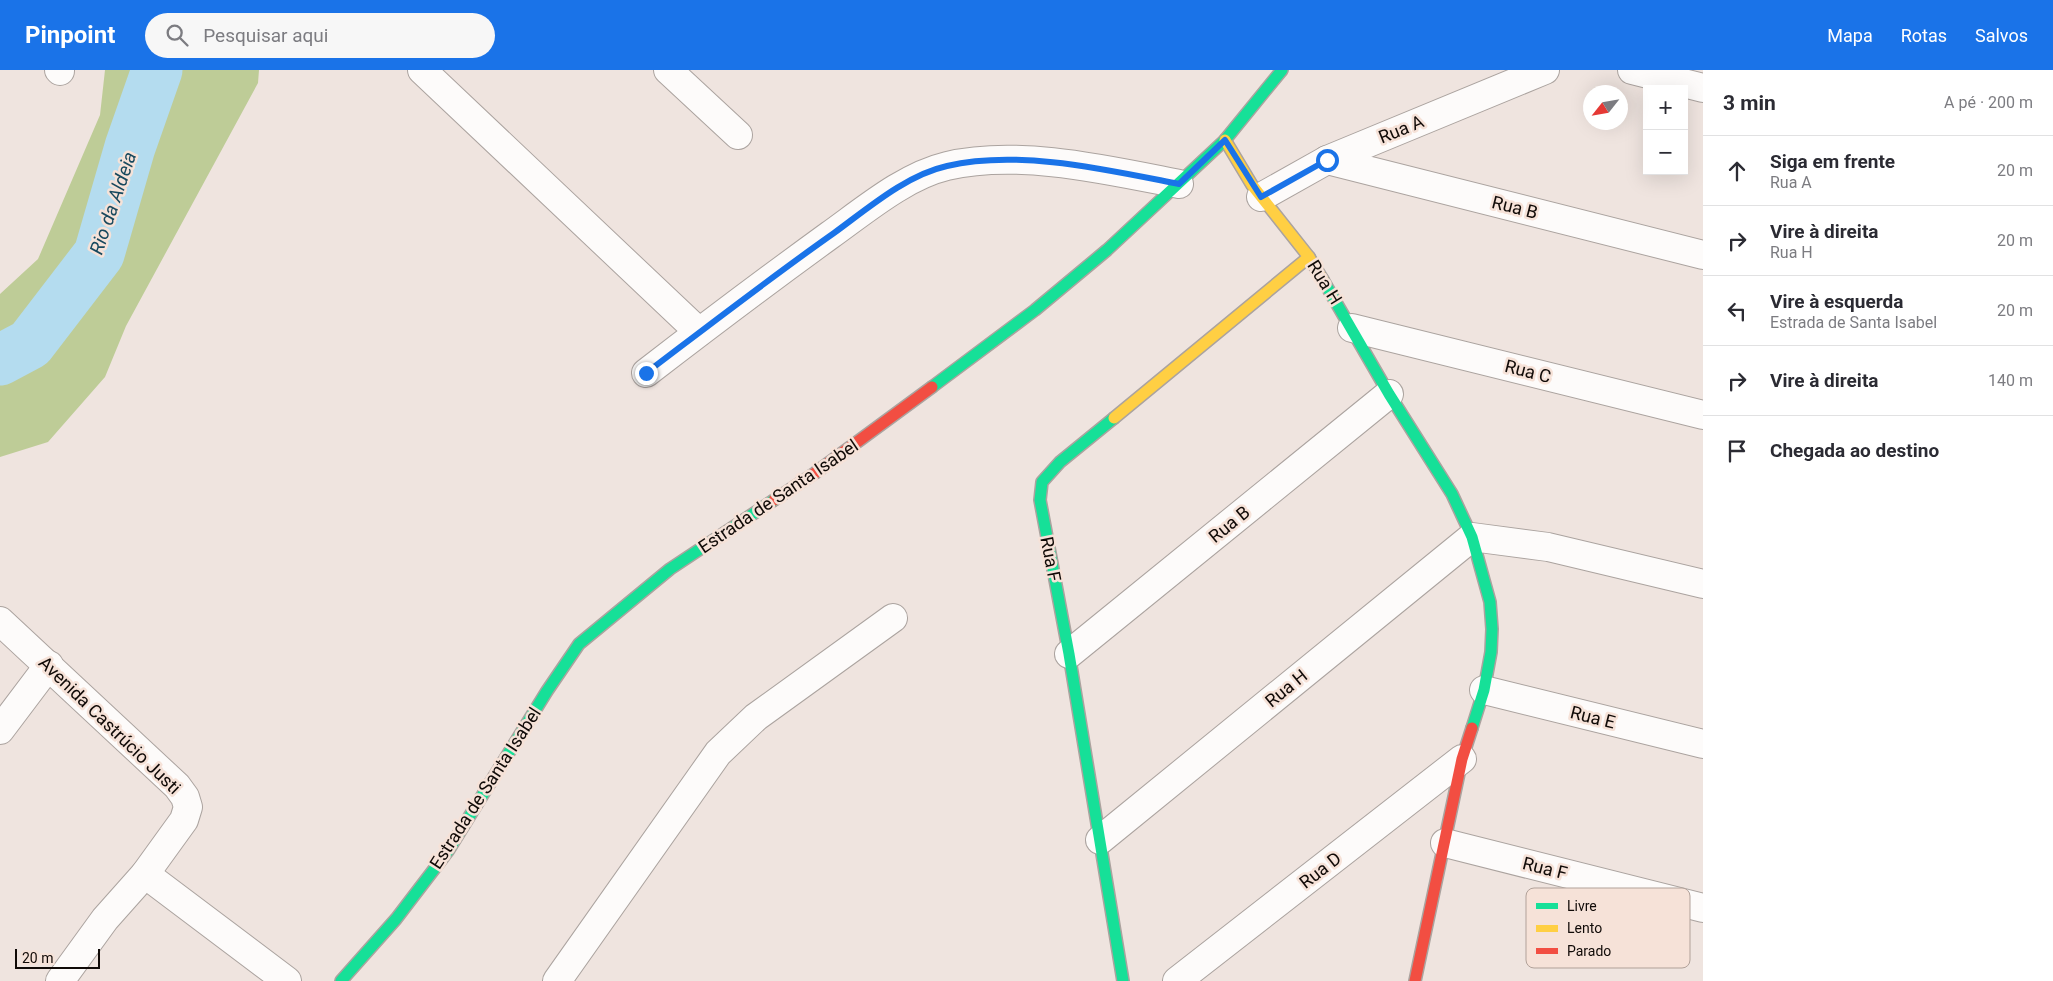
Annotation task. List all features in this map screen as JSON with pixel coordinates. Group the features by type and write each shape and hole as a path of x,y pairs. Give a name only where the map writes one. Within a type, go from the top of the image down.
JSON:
{"street":[{"path":"422,70 699,332"},
{"path":"668,70 738,135"},
{"name":"Estrada de Santa Isabel","path":"340,981 396,920 448,851 547,691 579,644 670,569 815,473 1035,310 1107,250 1225,140 1282,70"},
{"name":"Rua A","path":"1261,197 1327,160 1545,70"},
{"path":"1632,70 1703,88"},
{"name":"Rua H","path":"1225,140 1261,197 1309,257 1389,394 1452,494 1472,537 1490,602 1491,652 1484,690 1462,759 1415,981"},
{"path":"646,373 768,280 894,190 946,166 1001,159 1114,171 1179,184"},
{"name":"Rua B","path":"1327,160 1703,255"},
{"name":"Rua F","path":"1123,981 1069,654 1040,500 1042,482 1060,462 1309,257"},
{"name":"Rua C","path":"1352,328 1703,415"},
{"name":"Rua B","path":"1069,654 1389,394"},
{"path":"1472,537 1548,547 1703,584"},
{"name":"Rua H","path":"1100,840 1472,537"},
{"path":"557,981 708,766 733,737 756,716 893,618"},
{"name":"Avenida Castrúcio Justi","path":"0,621 177,786 185,797 188,807 184,820 145,874 105,919 60,981"},
{"path":"0,730 49,665"},
{"name":"Rua E","path":"1484,690 1703,744"},
{"name":"Rua D","path":"1177,981 1462,759"},
{"name":"Rua F","path":"1445,843 1624,888"},
{"path":"145,874 287,981"},
{"name":"Rua F","path":"1690,905 1703,908"}],"green space":[{"path":"105,70 259,70 258,83 126,326 105,377 48,442 0,457 0,294 38,259 100,115"}],"waterway":[{"name":"Rio da Aldeia","path":"0,360 30,344 99,254 130,147 157,70"}],"traffic: fast":[{"path":"932,387 1035,310 1107,250 1225,140 1282,70"},
{"path":"1323,280 1389,394 1452,494 1472,537 1490,602 1492,629 1491,652 1484,690 1472,728"},
{"path":"1114,418 1060,462 1042,482 1040,500 1069,654 1123,981"},
{"path":"341,981 396,919 448,851 547,691 579,644 670,569 774,500"}],"traffic: slow":[{"path":"1225,140 1252,185 1309,257 1323,280"},
{"path":"1114,418 1309,257"}],"traffic: jam":[{"path":"774,500 815,473 932,387"},
{"path":"1415,981 1462,759 1472,728"}],"route":[{"path":"646,373 768,280 894,190 916,178 946,166 1001,159 1114,171 1179,184 1225,140 1261,197 1327,160"}]}
